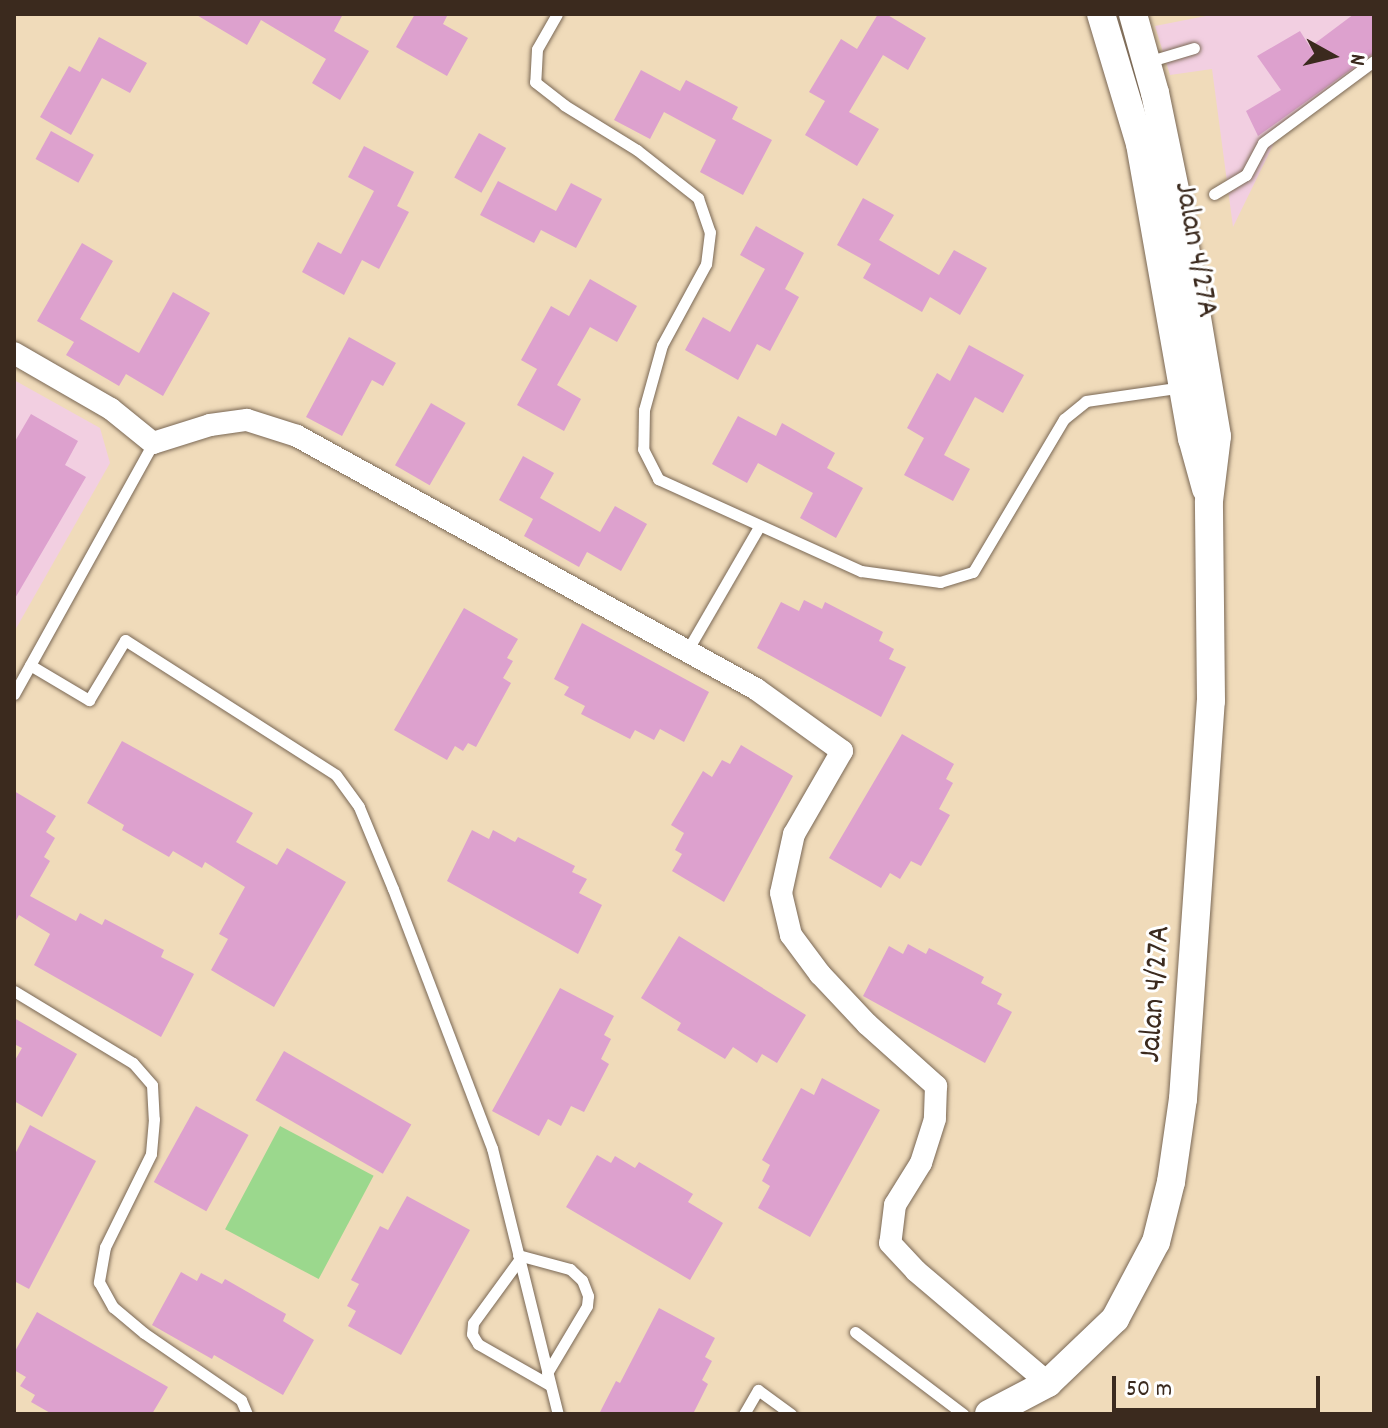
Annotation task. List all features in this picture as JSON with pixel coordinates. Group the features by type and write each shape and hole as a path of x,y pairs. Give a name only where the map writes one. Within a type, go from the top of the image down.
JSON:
{"street":[{"name":"Jalan 4/27A","path":"1101,14 1140,144 1192,438 1209,501"},
{"name":"Jalan 4/27A","path":"989,1414 1048,1383 1115,1319 1156,1242 1171,1182 1183,1099 1211,701 1209,501 1217,436 1209,372 1147,62 1133,14"},
{"path":"14,353 111,409 153,443 210,425 247,420 297,436 756,689 842,751 794,834 781,893 791,935 820,974 867,1024 936,1086 935,1119 921,1163 895,1205 890,1243 916,1271 1048,1383"}],"lane":[{"path":"557,14 537,49 535,82 564,105 637,150 698,198 710,232 706,264 662,345 644,410 643,449 658,479 861,571 940,582 973,572 1064,419 1086,401 1184,387"},
{"path":"1119,68 1194,48"},
{"path":"1214,194 1246,175 1263,143 1374,61"},
{"path":"14,694 153,443"},
{"path":"687,651 759,527"},
{"path":"30,665 89,700 125,640 336,775 359,807 492,1148 558,1414"},
{"path":"14,991 133,1063 152,1085 151,1154 105,1247 99,1282 113,1307 144,1333 241,1400 247,1414"},
{"path":"519,1257 570,1269 582,1280 588,1296 587,1306 548,1379"},
{"path":"519,1257 473,1323 472,1334 478,1344 548,1379"},
{"path":"855,1332 963,1414"},
{"path":"744,1414 758,1390 791,1414"}],"shaded area":[{"path":"1216,14 1374,14 1374,69 1276,139 1233,227 1212,69 1170,75 1155,26"},
{"path":"14,380 100,428 110,463 14,632"}],"green space":[{"path":"280,1126 374,1176 319,1279 225,1229"}],"building":[{"path":"195,14 343,14 334,31 369,51 340,100 312,83 326,59 261,20 247,45"},
{"path":"415,14 448,14 443,24 468,38 447,76 396,47"},
{"path":"878,14 886,14 926,38 908,70 883,55 849,112 879,129 857,166 805,135 825,101 809,92 841,39 857,49"},
{"path":"1354,14 1374,14 1374,53 1258,136 1246,111 1281,90 1257,56 1300,31 1310,47"},
{"path":"99,37 147,63 130,93 102,78 71,135 40,117 69,66 80,72"},
{"path":"641,70 680,91 686,80 738,107 732,119 772,140 743,195 700,172 716,140 664,112 650,139 614,120"},
{"path":"51,131 94,155 78,183 35,159"},
{"path":"479,133 506,148 481,193 454,178"},
{"path":"364,146 414,172 397,206 409,212 379,269 362,260 344,295 302,272 318,242 341,254 374,191 348,177"},
{"path":"498,181 556,211 571,183 602,199 576,248 541,230 534,243 480,215"},
{"path":"863,198 894,215 879,240 939,275 954,250 987,268 960,315 930,297 922,312 863,278 871,264 837,245"},
{"path":"756,226 804,253 785,289 799,297 770,351 757,344 738,380 685,350 703,317 730,332 765,269 740,255"},
{"path":"82,243 113,261 80,319 139,353 173,292 210,313 163,396 126,374 119,386 66,355 74,342 37,321"},
{"path":"590,279 637,306 617,342 590,327 557,385 581,399 564,431 517,405 537,369 521,360 551,306 569,316"},
{"path":"349,337 396,363 383,386 372,380 342,436 306,417"},
{"path":"969,345 1024,375 1003,413 975,397 944,455 970,469 953,501 904,475 924,438 907,428 937,373 950,381"},
{"path":"431,403 466,423 430,485 395,465"},
{"path":"31,414 78,441 65,465 86,477 14,600 14,443"},
{"path":"738,416 776,436 782,423 835,453 827,468 863,488 836,538 800,518 813,493 758,463 747,483 712,464"},
{"path":"523,456 554,473 540,498 600,532 615,506 647,524 621,571 587,552 579,567 524,536 533,519 499,500"},
{"path":"804,600 822,609 825,602 883,632 879,641 894,649 889,659 906,667 881,717 757,648 781,602 799,611"},
{"path":"464,608 518,639 507,658 513,661 503,678 511,683 476,747 468,743 463,751 455,746 447,760 394,730"},
{"path":"582,623 709,692 684,742 660,729 654,740 635,730 630,739 581,714 585,706 564,695 569,687 554,679"},
{"path":"902,734 954,764 946,779 953,783 939,809 950,815 921,866 911,861 900,879 890,873 881,888 829,858"},
{"path":"122,741 253,813 236,842 277,865 287,848 346,882 274,1007 211,970 228,939 219,934 245,887 205,862 202,868 173,851 169,857 122,830 124,825 87,803"},
{"path":"741,745 793,776 724,902 672,871 682,854 675,850 684,833 671,825 703,771 712,777 722,760 730,764"},
{"path":"14,791 56,816 46,832 55,838 44,857 50,861 30,896 76,921 80,913 102,925 105,919 164,950 161,957 194,974 161,1037 34,965 50,934 19,915 14,924"},
{"path":"472,830 489,839 493,830 515,842 518,837 575,866 572,872 587,879 579,893 602,905 578,954 447,881"},
{"path":"679,936 806,1015 777,1063 762,1054 757,1063 733,1047 725,1059 677,1030 681,1023 641,998"},
{"path":"908,944 926,954 929,948 984,977 981,983 1002,994 997,1004 1012,1012 985,1063 863,996 889,946 903,954"},
{"path":"560,988 614,1016 604,1035 611,1039 601,1059 609,1064 584,1112 571,1106 561,1126 548,1119 539,1136 492,1111"},
{"path":"14,1018 77,1054 42,1117 14,1101 14,1062 22,1048 14,1044"},
{"path":"284,1051 411,1124 383,1174 256,1100"},
{"path":"822,1078 880,1110 810,1237 758,1208 770,1186 762,1181 770,1165 762,1160 801,1088 814,1095"},
{"path":"196,1106 248,1135 206,1211 154,1182"},
{"path":"30,1125 96,1161 29,1289 14,1281 14,1156"},
{"path":"597,1155 611,1163 615,1156 635,1168 639,1162 693,1194 688,1202 723,1223 690,1280 566,1207"},
{"path":"407,1196 470,1230 401,1355 348,1326 356,1311 347,1306 359,1284 351,1280 380,1226 388,1230"},
{"path":"181,1272 197,1281 201,1273 222,1284 225,1279 286,1314 283,1321 314,1340 283,1395 214,1355 212,1359 152,1325"},
{"path":"659,1308 715,1338 705,1357 712,1361 702,1380 708,1384 693,1414 599,1414 616,1381 620,1383"},
{"path":"37,1312 168,1387 152,1414 52,1414 31,1402 35,1395 20,1386 26,1377 14,1370 14,1353"}]}
